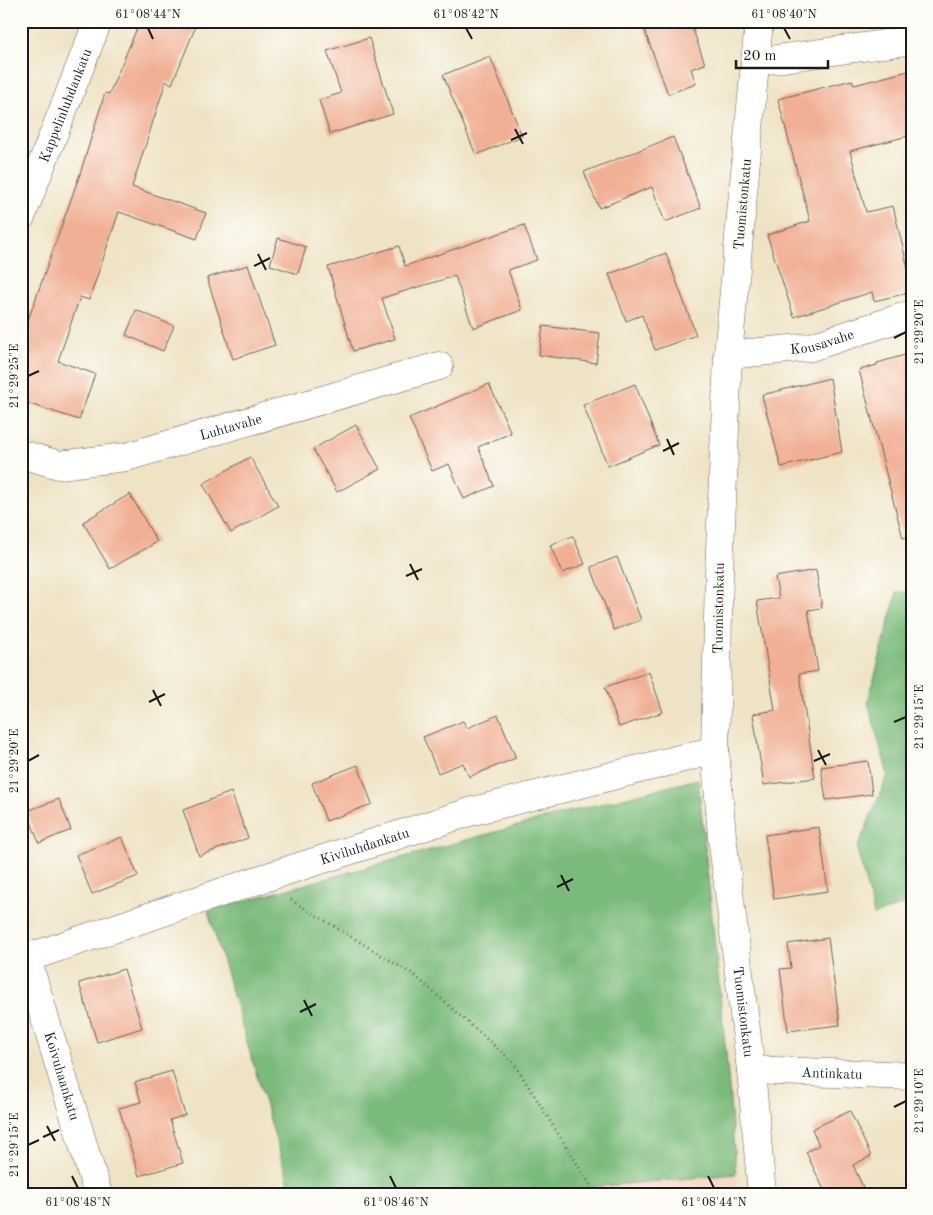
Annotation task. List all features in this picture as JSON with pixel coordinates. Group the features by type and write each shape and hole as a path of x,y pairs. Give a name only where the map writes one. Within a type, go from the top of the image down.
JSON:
{"street":[{"name":"Kappelinluhdankatu","path":"21,217 98,21"},
{"name":"Tuomistonkatu","path":"759,21 728,355 719,574 715,750 722,836 751,1070 762,1194"},
{"path":"755,62 912,39"},
{"name":"Kousavahe","path":"728,355 811,347 912,314"},
{"name":"Luhtavahe","path":"21,454 59,465 126,458 439,366"},
{"name":"Kiviluhdankatu","path":"24,959 258,880 472,811 715,750"},
{"name":"Koivuhaankatu","path":"24,959 98,1194"},
{"name":"Antinkatu","path":"751,1070 912,1076"}],"path":[{"path":"258,880 414,975 514,1063 592,1188"}],"shaded area":[{"path":"736,1174 738,1194 515,1194"}],"green space":[{"path":"897,592 912,592 912,902 874,915 857,849 888,775 868,702"},
{"path":"698,779 727,1064 736,1174 515,1194 292,1194 208,911 568,812"}],"building":[{"path":"140,21 198,21 172,84 166,81 132,187 206,213 197,239 119,212 89,300 80,297 58,361 95,374 79,420 21,401 21,340 80,174 105,93 109,94"},
{"path":"666,21 690,21 705,64 691,69 696,84 668,94 644,29"},
{"path":"369,38 393,114 330,134 319,100 341,93 327,51"},
{"path":"490,56 522,136 476,155 443,75"},
{"path":"912,70 912,135 850,151 866,212 893,206 912,285 912,292 874,301 872,292 794,317 767,235 810,221 778,99 852,80 854,85"},
{"path":"673,137 701,208 665,222 652,187 599,208 584,172"},
{"path":"524,225 537,260 508,270 522,310 473,328 455,276 382,298 395,339 353,351 328,267 399,246 405,266"},
{"path":"278,238 306,247 298,274 270,265"},
{"path":"666,253 696,335 655,350 642,315 626,321 609,274"},
{"path":"248,265 275,345 233,359 207,278"},
{"path":"136,310 174,326 163,351 126,335"},
{"path":"543,326 600,333 596,363 539,355"},
{"path":"912,353 912,536 903,538 859,370"},
{"path":"830,378 842,452 781,467 762,395"},
{"path":"489,384 511,433 478,447 494,486 464,499 449,464 432,471 409,418"},
{"path":"635,384 659,445 608,466 583,405"},
{"path":"356,425 380,469 337,492 313,449"},
{"path":"250,457 278,506 231,533 203,484"},
{"path":"130,494 157,542 110,569 83,522"},
{"path":"573,536 585,564 562,573 550,545"},
{"path":"617,557 641,620 614,630 591,567"},
{"path":"816,570 822,608 808,610 818,671 799,674 815,778 764,785 753,714 775,710 757,601 779,598 775,577"},
{"path":"649,672 663,712 619,727 605,687"},
{"path":"498,715 516,758 469,777 463,763 438,773 423,737 463,721 467,728"},
{"path":"868,761 872,794 826,800 821,767"},
{"path":"358,765 372,804 326,821 312,783"},
{"path":"231,792 248,838 199,856 183,810"},
{"path":"59,799 71,830 39,843 27,811"},
{"path":"819,827 828,891 774,899 765,835"},
{"path":"122,837 138,876 92,894 76,855"},
{"path":"828,938 840,1025 788,1031 780,969 791,968 788,944"},
{"path":"124,969 142,1028 97,1042 79,983"},
{"path":"172,1071 185,1115 170,1120 183,1163 139,1176 119,1108 141,1102 135,1082"},
{"path":"850,1111 871,1156 853,1165 863,1187 848,1194 826,1194 806,1152 819,1145 812,1129"}]}
